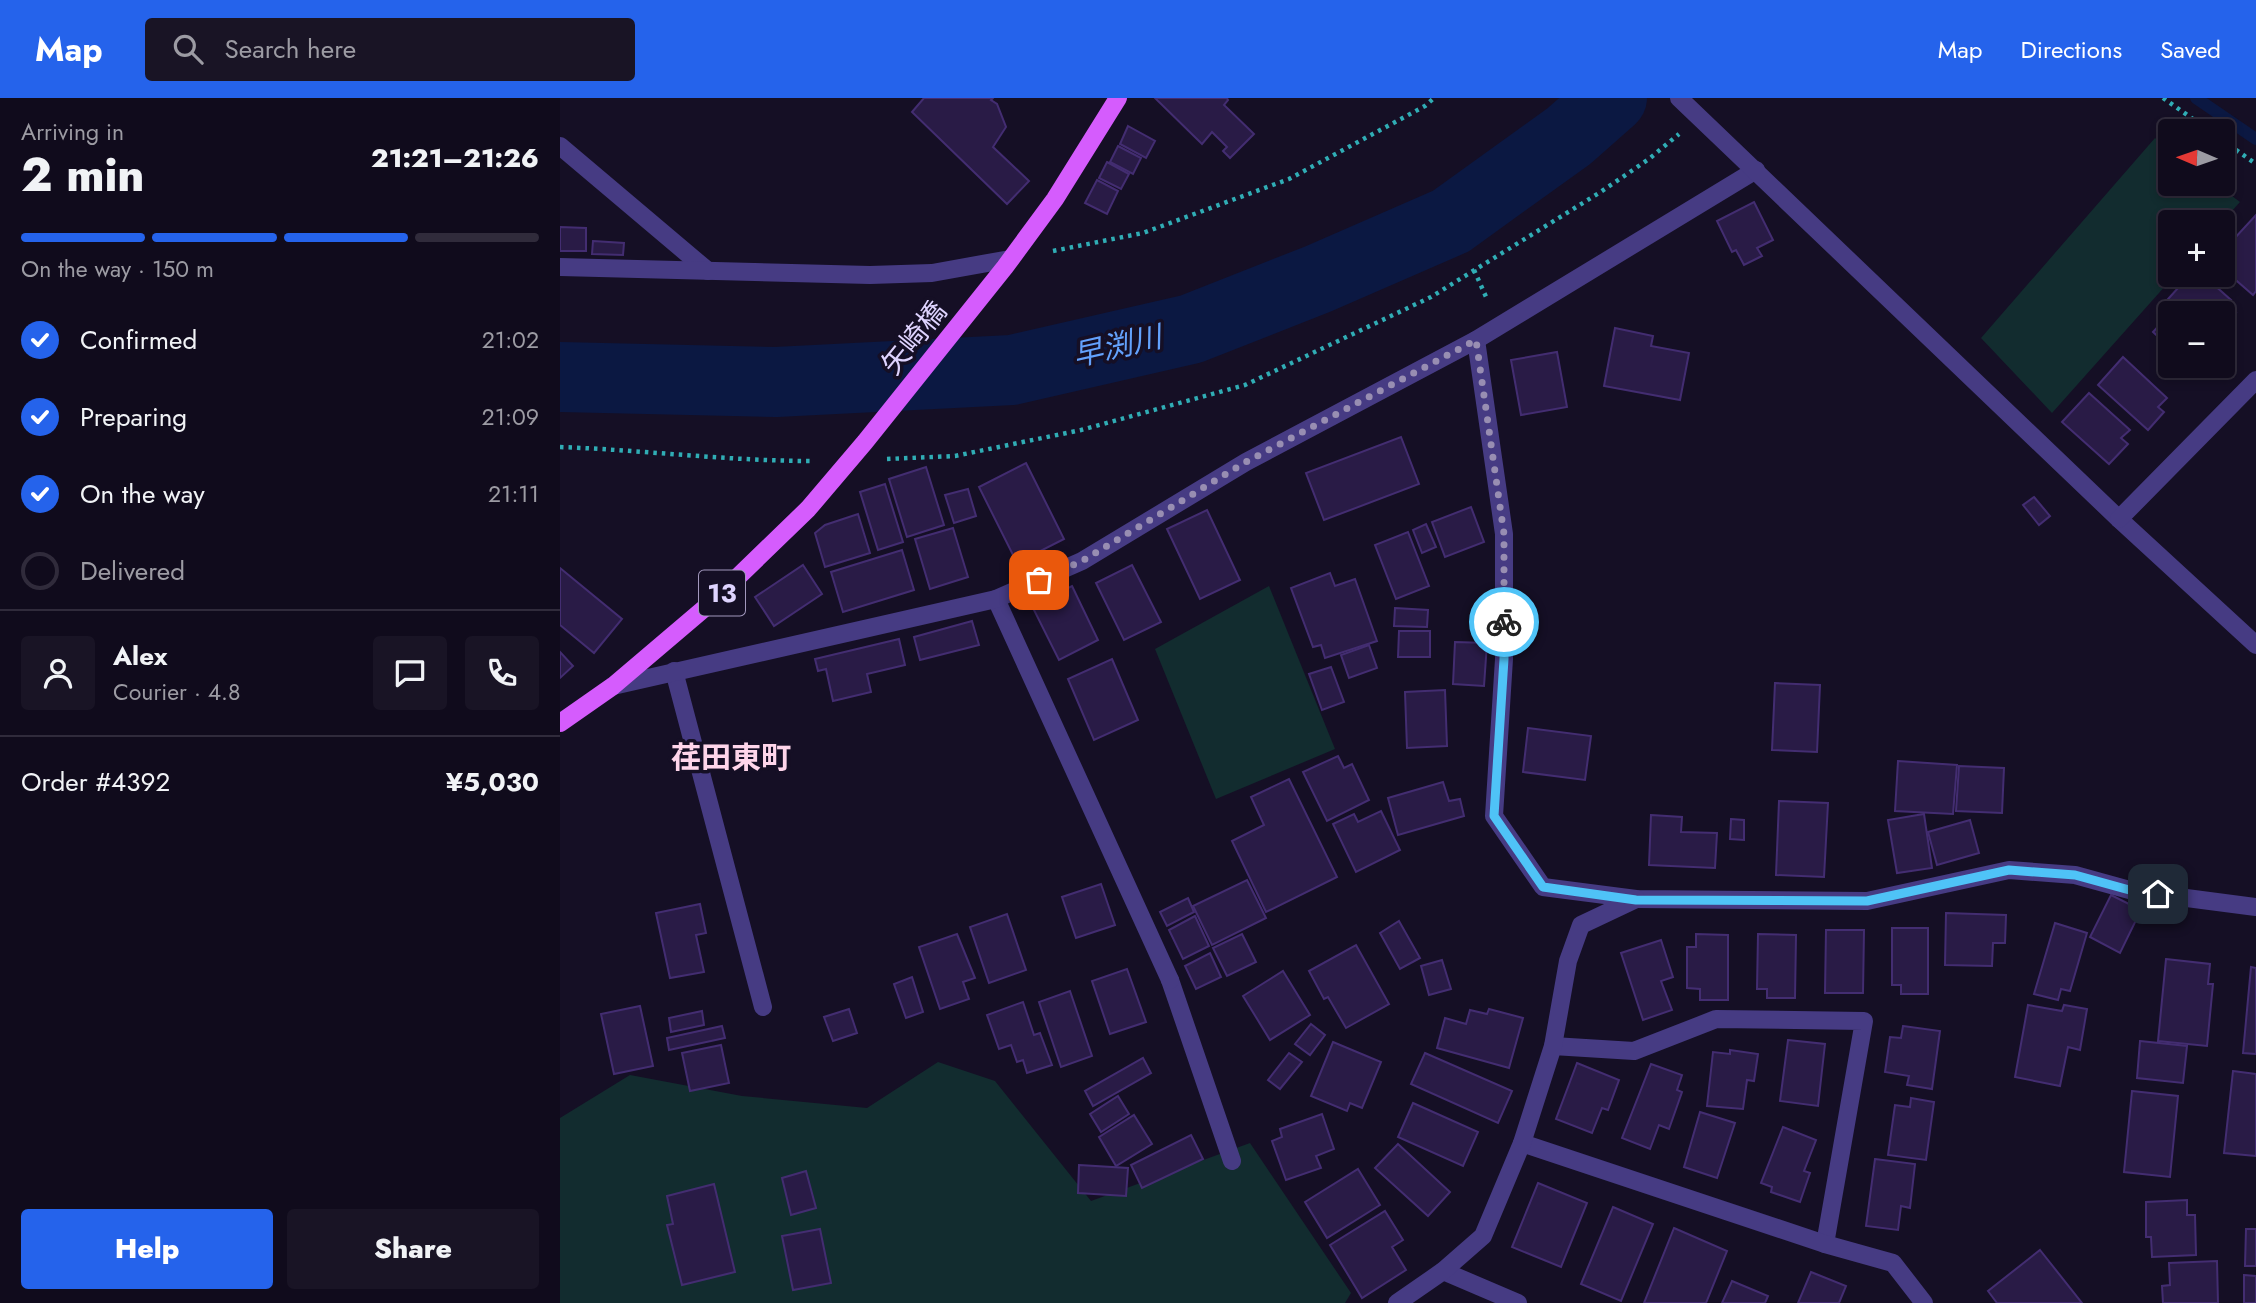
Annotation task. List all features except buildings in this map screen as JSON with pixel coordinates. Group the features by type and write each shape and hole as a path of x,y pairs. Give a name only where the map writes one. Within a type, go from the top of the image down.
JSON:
{"main road":[{"name":"13","path":"1007,263 1055,199 1118,98"},
{"name":"矢崎橋","path":"613,686 713,601 808,509 865,442 1007,263"},
{"name":"13","path":"560,723 613,686"}],"street":[{"path":"1679,98 2119,519 2256,645"},
{"path":"560,146 708,271"},
{"path":"613,686 996,598 1082,561 1246,462 1476,340 1756,170"},
{"path":"560,267 870,275 932,273 1007,263"},
{"path":"1476,340 1504,534 1504,659 1494,816 1543,887 1636,900 1867,901 2009,870 2075,875 2133,891 2256,907"},
{"path":"2119,519 2256,380"},
{"path":"996,598 1170,980 1232,1161"},
{"path":"674,671 763,1007"},
{"path":"1397,1303 1443,1271 1483,1236 1522,1143 1553,1046 1568,961 1581,925 1636,900"},
{"path":"1553,1046 1634,1051 1716,1019 1864,1021 1825,1244"},
{"path":"1522,1143 1825,1244 1893,1263 1924,1303"},
{"path":"1443,1271 1518,1303"}],"path":[{"path":"1052,251 1143,233 1289,179 1425,106 1434,98"},
{"path":"2163,98 2193,119"},
{"path":"880,460 967,454 1081,430 1245,384 1431,298 1599,193 1682,131"},
{"path":"2235,149 2256,164"},
{"path":"1474,270 1488,300"},
{"path":"560,447 625,449 769,461 818,461"}],"green space":[{"path":"2155,138 2158,140 2158,196 2232,196 2240,202 2233,210 2158,210 2158,287 2164,287 2052,413 1981,338"},
{"path":"1269,586 1335,749 1216,799 1155,649"},
{"path":"938,1062 995,1081 1091,1201 1250,1143 1351,1293 1345,1303 560,1303 560,1118 630,1075 742,1096 867,1108"}],"waterway":[{"name":"早渕川","path":"560,377 776,382 1012,370 1191,329 1318,279 1451,221 1569,136 1612,98"},
{"path":"2196,98 2256,139"}],"way so far":[{"path":"1039,580 1082,561 1246,462 1476,340 1504,534 1504,622"}],"district":[{"name":"荏田東町","path":"731,757"}],"route":[{"path":"1504,622 1494,816 1543,887 1636,900 1867,901 2009,870 2075,875 2133,891 2158,894"}]}
